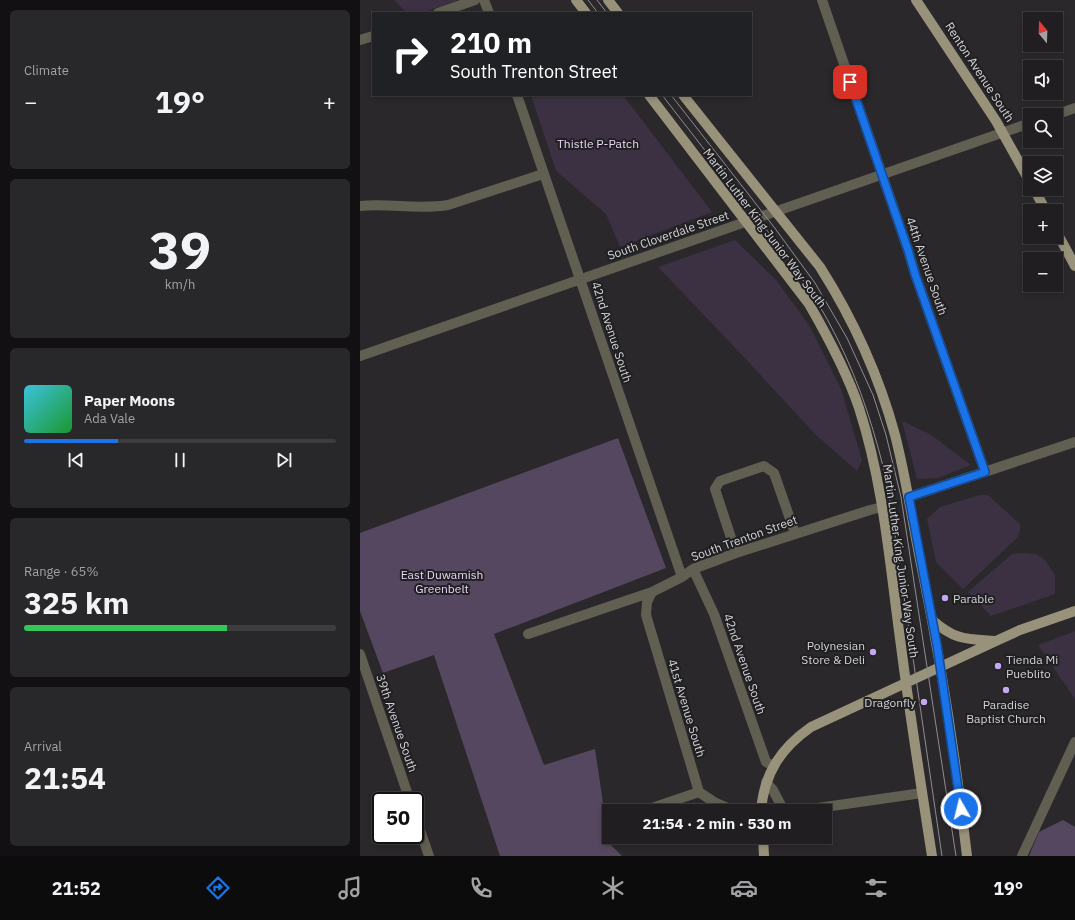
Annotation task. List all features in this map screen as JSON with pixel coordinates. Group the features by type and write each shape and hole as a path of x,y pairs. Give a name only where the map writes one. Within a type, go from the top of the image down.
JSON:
{"main road":[{"path":"576,0 585,12"},
{"path":"608,0 617,12"},
{"name":"Renton Avenue South","path":"916,0 1003,133 1023,169"},
{"name":"Martin Luther King Junior Way South","path":"650,96 809,304 838,357 858,407 872,458 882,507 905,683 932,856"},
{"name":"Martin Luther King Junior Way South","path":"684,96 820,267 834,290 861,343 880,389 895,435 909,497 932,620 967,856"},
{"path":"1063,244 1075,266"},
{"path":"762,804 762,796 770,774 792,741 811,727 1020,630 1075,611"},
{"path":"932,620 943,629 959,638 996,641"},
{"path":"763,844 764,856"}],"street":[{"path":"441,12 475,0"},
{"path":"484,0 489,12"},
{"name":"44th Avenue South","path":"822,0 915,274 985,472"},
{"path":"360,40 372,36"},
{"name":"42nd Avenue South","path":"517,96 682,577"},
{"path":"1063,112 1075,108"},
{"name":"South Cloverdale Street","path":"360,356 1023,126"},
{"path":"360,206 392,205 433,208 448,205 543,174"},
{"path":"909,497 1075,442"},
{"path":"736,553 715,489 720,481 764,466 774,473 795,533"},
{"name":"South Trenton Street","path":"528,634 652,592 682,577 693,569 736,553 795,533 882,507"},
{"name":"42nd Avenue South","path":"693,569 714,614 766,762 773,790 780,804"},
{"name":"41st Avenue South","path":"652,592 647,602 646,615 699,792"},
{"name":"39th Avenue South","path":"360,654 365,683 407,792"},
{"path":"1022,856 1075,742"},
{"path":"664,804 699,792 719,804"},
{"path":"832,806 922,793"},
{"path":"424,842 429,856"}],"green space":[{"path":"394,0 458,0 425,12 406,12"},
{"name":"Thistle P-Patch","path":"531,96 624,96 712,212 620,247 606,214 556,171"},
{"path":"735,240 776,280 809,325 841,389 862,460 857,471 815,434 658,267"},
{"path":"902,421 930,434 971,465 938,478 917,479"},
{"name":"East Duwamish Greenbelt","path":"618,438 666,568 494,634 544,765 595,749 603,804 602,844 610,844 622,856 500,856 434,655 383,673 360,611 360,533"},
{"path":"980,495 988,495 1020,524 1020,530 1018,537 963,589 936,562 927,519 940,507"},
{"path":"1012,554 1036,554 1045,560 1055,575 1055,594 991,616 968,592"},
{"path":"1075,631 1075,699 1038,645"},
{"path":"1063,820 1075,827 1075,856 1029,856 1039,832"}],"tram line":[{"path":"588,0 597,12"},
{"path":"597,0 606,12"},
{"path":"663,96 768,232 805,283 817,301 837,338 861,393 873,430 888,487 942,856"},
{"path":"672,96 774,227 815,283 847,338 873,395 886,435 901,497 956,856"}],"place":[{"name":"Parable","path":"945,598"},
{"name":"Polynesian Store & Deli","path":"873,652"},
{"name":"Tienda Mi Pueblito","path":"998,666"},
{"name":"Paradise Baptist Church","path":"1006,690"},
{"name":"Dragonfly","path":"924,702"}],"route":[{"path":"850,82 915,274 985,472 909,497 922,573 937,645 961,809"}]}
